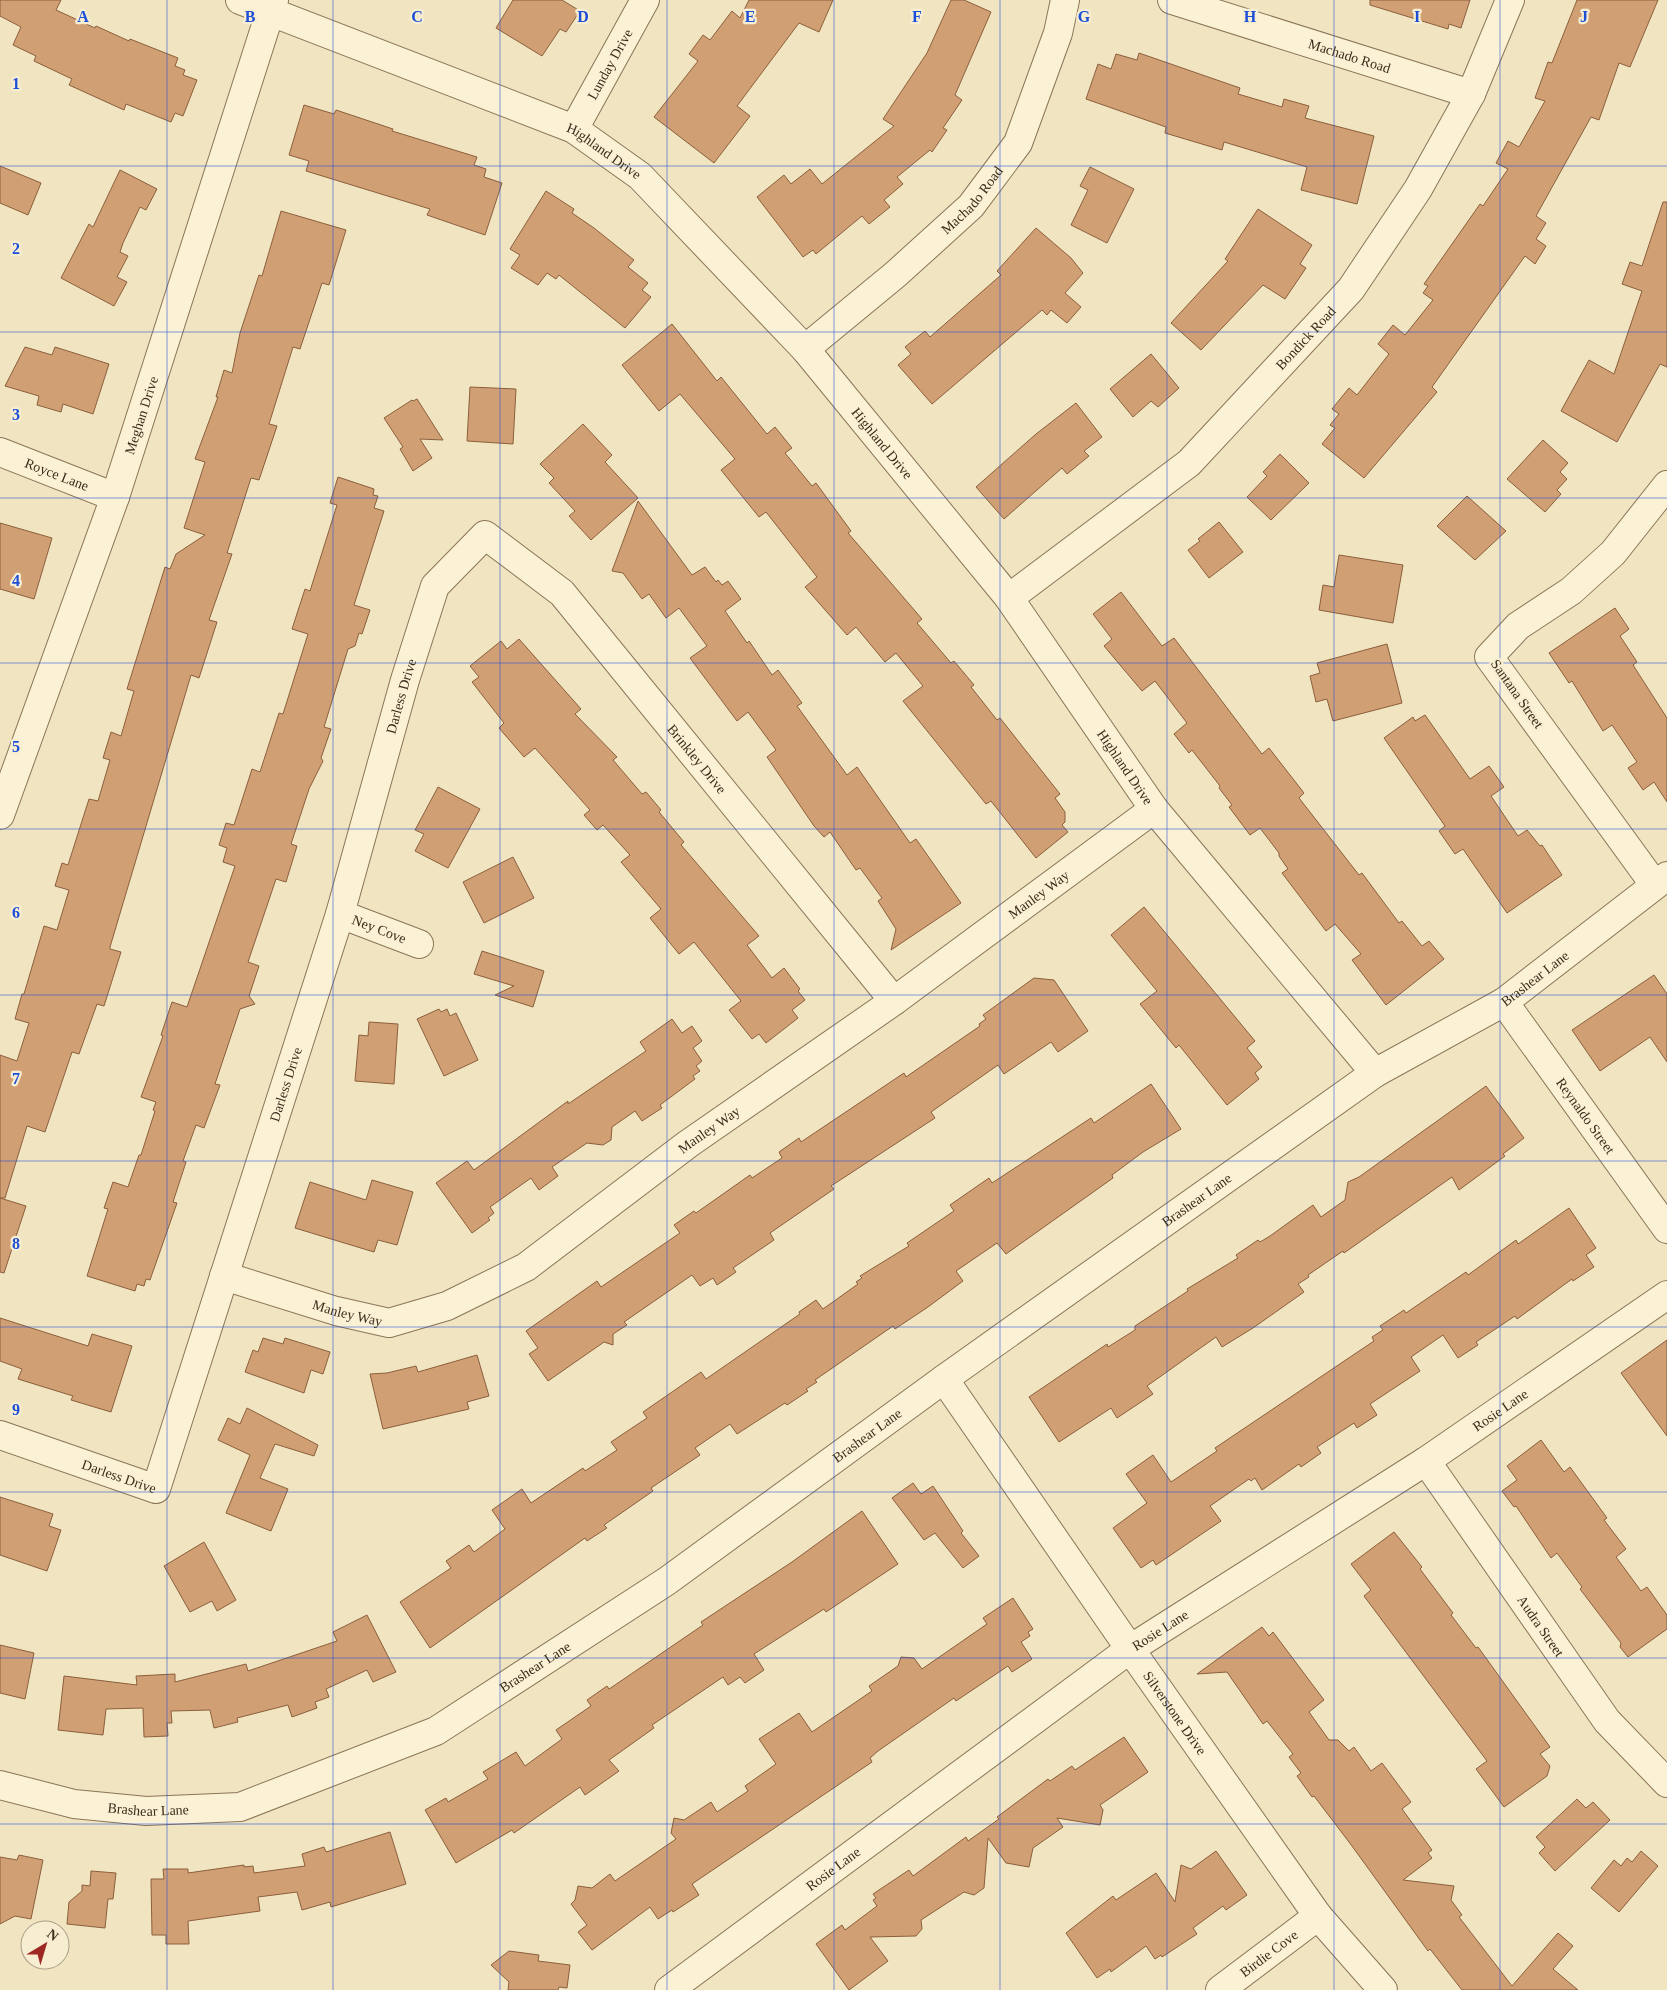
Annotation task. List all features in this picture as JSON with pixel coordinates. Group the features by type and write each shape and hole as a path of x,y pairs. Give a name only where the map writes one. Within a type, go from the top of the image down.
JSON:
{"street":[{"name":"Highland Drive","path":"240,0 272,7 574,129 640,176 804,349 1009,598 1154,809 1375,1073"},
{"name":"Lunday Drive","path":"574,129 645,0"},
{"name":"Machado Road","path":"804,349 896,274 977,198 1018,143 1058,33 1065,0"},
{"name":"Machado Road","path":"1172,0 1471,94"},
{"name":"Bondick Road","path":"1009,598 1189,463 1351,289 1418,189 1471,94 1510,0"},
{"name":"Meghan Drive","path":"1,805 115,497 272,7"},
{"name":"Royce Lane","path":"0,452 115,497"},
{"name":"Santana Street","path":"1660,880 1489,657 1518,626 1571,590 1613,553 1667,485"},
{"name":"Darless Drive","path":"0,1435 156,1490 340,914 405,680 435,586 484,535"},
{"name":"Brinkley Drive","path":"484,535 562,594 894,1001"},
{"name":"Manley Way","path":"224,1276 336,1311 390,1323 447,1306 526,1267 688,1144 894,1001 1154,809"},
{"name":"Brashear Lane","path":"0,1785 74,1804 128,1809 240,1807 436,1731 667,1581 944,1379 1375,1073 1504,1002 1660,880"},
{"name":"Ney Cove","path":"340,914 419,944"},
{"name":"Reynaldo Street","path":"1504,1002 1667,1229"},
{"name":"Rosie Lane","path":"669,1990 1130,1649 1426,1461 1667,1294"},
{"name":"Silverstone Drive","path":"944,1379 1130,1649 1318,1916 1383,1990"},
{"name":"Audra Street","path":"1426,1461 1607,1721 1667,1783"},
{"name":"Birdie Cove","path":"1220,1990 1318,1916"}],"building":[{"path":"0,0 61,0 56,10 95,28 96,26 129,41 130,39 178,58 175,66 185,70 183,75 197,80 183,116 175,113 171,122 126,104 124,110 69,85 72,79 34,61 36,56 13,45 21,27 0,16"},
{"path":"513,0 562,0 580,11 566,32 560,29 542,56 496,28"},
{"path":"749,0 833,0 819,32 799,23 737,106 750,116 714,163 654,117 698,61 689,54 703,35 710,40 732,11 740,18"},
{"path":"951,0 964,0 991,12 955,95 962,100 943,128 947,130 932,152 930,150 897,177 903,184 884,200 890,207 869,224 862,216 816,254 813,250 803,257 757,197 784,175 791,184 810,169 822,184 894,126 883,119 927,53"},
{"path":"1370,0 1470,0 1461,28 1449,24 1448,29 1370,5"},
{"path":"1577,0 1658,0 1630,67 1619,63 1599,120 1591,117 1536,216 1546,223 1536,239 1546,246 1535,264 1525,256 1432,387 1437,392 1364,478 1322,444 1335,428 1330,425 1339,414 1332,409 1349,388 1357,395 1389,354 1378,344 1393,325 1405,335 1433,300 1423,293 1428,286 1424,284 1480,204 1483,206 1508,169 1496,163 1508,141 1519,147 1545,101 1535,98 1548,62 1552,63"},
{"path":"1139,53 1240,88 1238,94 1282,107 1284,99 1309,106 1305,118 1374,136 1357,204 1301,190 1307,167 1224,142 1222,150 1165,133 1166,127 1086,99 1098,64 1111,69 1116,54 1137,60"},
{"path":"304,105 334,114 336,110 393,129 392,131 477,157 474,165 486,169 484,177 502,183 485,235 427,215 430,209 306,171 309,161 289,155"},
{"path":"0,166 41,183 28,215 0,203"},
{"path":"1090,167 1134,189 1107,243 1071,225 1088,190 1080,186"},
{"path":"120,170 157,189 146,210 140,207 123,243 120,252 128,256 117,277 127,282 114,306 61,278 89,224 93,227"},
{"path":"546,191 574,209 572,213 634,260 628,267 648,283 642,290 651,297 625,328 559,275 556,279 547,273 538,285 511,268 520,255 510,249"},
{"path":"1663,202 1667,202 1667,367 1660,364 1617,442 1561,411 1589,360 1614,374 1642,291 1622,284 1630,262 1642,266"},
{"path":"1258,209 1312,245 1300,264 1306,268 1285,299 1263,285 1201,350 1171,323 1228,261 1225,259"},
{"path":"281,211 346,230 329,285 322,283 300,349 293,347 269,424 277,426 259,480 251,478 227,553 232,554 209,620 217,622 199,678 191,675 110,947 110,949 121,952 104,1006 97,1004 79,1054 72,1052 45,1132 27,1126 5,1198 0,1198 0,1055 17,1061 29,1023 15,1019 22,994 24,994 44,926 57,930 69,890 55,886 62,863 68,865 89,799 98,801 110,760 103,758 111,732 121,736 134,691 127,689 165,567 170,569 176,554 205,535 184,528 205,462 195,459 218,397 216,397 224,370 232,373 240,333 259,275 262,276"},
{"path":"1036,228 1071,258 1083,273 1065,293 1081,307 1067,323 1051,310 1047,315 1042,310 932,404 898,365 911,354 905,347 925,331 930,337 1001,275 997,271"},
{"path":"672,324 717,381 721,377 767,434 775,427 792,448 785,453 812,486 816,483 851,531 848,533 922,619 917,623 951,663 954,661 974,685 971,687 997,720 1000,718 1060,794 1055,798 1065,812 1065,822 1062,825 1068,832 1036,858 991,801 986,804 903,701 923,686 896,653 885,662 856,627 847,635 805,587 817,577 766,512 759,517 721,470 735,459 680,394 659,411 622,365"},
{"path":"25,347 52,355 55,347 109,364 93,414 63,404 61,412 37,405 39,396 5,386"},
{"path":"1151,354 1179,388 1158,407 1151,401 1133,417 1110,389"},
{"path":"470,387 516,389 513,444 467,441"},
{"path":"417,399 443,440 420,439 432,458 413,471 400,449 403,447 384,418 412,400"},
{"path":"1076,403 1102,437 1084,451 1089,456 1067,474 1062,468 1004,519 976,487 1036,434"},
{"path":"583,424 612,455 605,462 638,498 591,540 569,516 575,511 549,483 554,478 540,464"},
{"path":"1543,440 1568,463 1560,472 1567,479 1557,490 1561,494 1545,512 1507,479"},
{"path":"1280,454 1309,483 1271,520 1247,497 1267,476 1263,472"},
{"path":"338,477 374,489 373,495 378,496 374,508 384,511 354,605 370,610 362,634 359,633 355,646 348,649 324,727 331,729 321,758 323,761 309,789 291,844 297,846 286,882 276,879 248,962 259,966 249,996 255,1004 240,1009 215,1084 220,1085 204,1128 196,1125 183,1161 186,1162 173,1202 177,1203 150,1280 146,1279 144,1286 137,1284 135,1291 87,1276 108,1209 104,1208 113,1182 128,1187 139,1155 141,1155 155,1111 153,1110 156,1102 141,1097 163,1036 161,1035 172,1002 187,1007 235,866 223,862 227,848 219,845 226,823 234,825 252,769 260,772 279,713 283,714 308,634 292,629 305,589 310,591 337,505 330,503"},
{"path":"1467,496 1506,531 1475,560 1437,526"},
{"path":"638,501 692,575 705,567 716,582 718,580 722,585 728,581 741,599 725,611 747,643 749,641 772,675 778,670 802,703 797,706 847,775 857,767 910,843 916,839 961,903 891,950 896,929 878,901 882,898 860,868 856,870 830,832 824,837 814,826 767,757 776,750 748,712 737,721 690,658 707,646 679,608 666,618 649,594 642,599 623,573 612,571"},
{"path":"1219,522 1243,552 1209,578 1188,550"},
{"path":"0,523 52,538 34,599 0,589"},
{"path":"1339,555 1403,565 1393,623 1319,610 1323,585 1334,587"},
{"path":"1121,592 1162,646 1174,638 1262,754 1269,748 1304,793 1299,798 1359,875 1362,873 1399,923 1402,921 1422,946 1429,941 1444,959 1386,1005 1352,960 1361,954 1335,924 1326,931 1282,873 1288,869 1279,853 1260,828 1250,835 1229,807 1232,805 1219,788 1220,786 1192,750 1189,753 1174,734 1187,723 1155,681 1142,691 1104,646 1112,639 1093,614"},
{"path":"1615,608 1629,629 1620,636 1637,662 1633,665 1667,718 1667,802 1654,782 1643,790 1628,768 1637,762 1612,725 1603,731 1572,681 1569,683 1549,653"},
{"path":"519,639 581,709 575,714 617,757 613,760 642,794 646,792 661,810 659,812 684,842 681,845 759,936 747,945 772,978 784,968 800,989 798,991 805,1000 792,1010 798,1018 766,1043 759,1034 752,1039 729,1010 741,1001 694,942 679,954 650,918 661,909 621,862 630,855 603,825 597,830 584,815 590,810 535,748 524,757 499,728 504,723 472,682 479,677 470,666 501,641 507,649"},
{"path":"1387,644 1402,703 1333,721 1327,699 1316,702 1310,676 1320,673 1317,663"},
{"path":"1425,715 1470,779 1489,766 1504,787 1491,796 1518,836 1527,830 1540,846 1542,845 1562,875 1507,913 1463,849 1455,854 1439,831 1445,826 1384,738 1413,717 1415,721"},
{"path":"438,787 480,809 448,868 415,851 424,834 415,830"},
{"path":"513,857 534,898 484,923 463,882"},
{"path":"1144,907 1255,1041 1247,1048 1262,1067 1255,1073 1259,1079 1227,1105 1179,1045 1176,1048 1140,1004 1157,991 1111,935"},
{"path":"482,951 544,971 533,1007 495,995 514,986 474,974"},
{"path":"1654,975 1667,994 1667,1062 1650,1037 1600,1071 1572,1030"},
{"path":"1034,978 1054,980 1088,1031 1058,1052 1051,1042 1004,1074 998,1065 931,1112 935,1118 831,1186 834,1189 770,1233 774,1240 733,1268 736,1272 717,1285 713,1278 700,1286 692,1275 624,1322 627,1325 613,1334 613,1345 604,1342 548,1381 529,1354 538,1348 526,1331 597,1281 601,1287 680,1233 674,1225 694,1211 696,1213 750,1175 752,1178 782,1158 779,1152 799,1138 801,1142 904,1073 906,1077 980,1026 979,1024 986,1019 983,1015"},
{"path":"439,1009 441,1012 447,1009 450,1016 456,1013 478,1060 444,1076 417,1019"},
{"path":"672,1019 682,1033 692,1026 702,1041 693,1048 702,1061 696,1066 700,1071 693,1076 695,1079 660,1105 662,1108 642,1121 635,1111 612,1127 611,1140 603,1145 587,1143 552,1167 558,1176 539,1190 531,1178 490,1207 494,1213 488,1218 490,1220 472,1233 436,1183 467,1161 474,1170 568,1101 568,1104 646,1051 640,1042"},
{"path":"369,1022 398,1024 394,1084 355,1081 359,1035 368,1036"},
{"path":"1151,1084 1181,1129 1143,1152 1112,1175 1113,1178 1006,1254 997,1243 956,1271 963,1281 928,1307 895,1329 893,1326 815,1380 817,1382 806,1389 808,1391 787,1405 785,1403 737,1434 730,1424 695,1448 700,1455 651,1488 653,1491 604,1525 607,1528 587,1541 585,1538 430,1648 400,1602 451,1568 446,1561 469,1545 474,1552 505,1529 492,1510 522,1489 531,1503 583,1468 585,1471 617,1450 611,1442 647,1418 643,1412 701,1372 706,1379 800,1314 799,1312 816,1300 823,1309 858,1284 856,1282 862,1278 860,1276 909,1246 907,1243 954,1211 950,1205 989,1178 992,1183 1091,1118 1094,1123"},
{"path":"1486,1086 1524,1138 1503,1154 1505,1156 1459,1190 1452,1177 1344,1253 1343,1251 1308,1275 1309,1277 1298,1284 1304,1292 1253,1328 1222,1347 1216,1337 1147,1386 1153,1394 1117,1418 1111,1408 1059,1442 1029,1397 1107,1344 1108,1347 1135,1330 1135,1326 1188,1291 1187,1289 1238,1258 1236,1255 1258,1240 1260,1242 1270,1236 1313,1205 1321,1217 1345,1200 1348,1182 1359,1177"},
{"path":"372,1180 413,1192 397,1245 378,1240 374,1252 295,1228 310,1182 366,1200"},
{"path":"0,1198 26,1206 4,1273 0,1272"},
{"path":"1569,1208 1596,1248 1586,1255 1594,1267 1573,1281 1572,1279 1517,1319 1515,1316 1476,1342 1478,1345 1458,1358 1443,1335 1411,1357 1420,1371 1370,1404 1377,1415 1357,1428 1354,1423 1317,1447 1321,1453 1301,1467 1299,1464 1262,1490 1255,1478 1251,1481 1249,1479 1210,1506 1221,1521 1156,1565 1153,1560 1141,1568 1113,1528 1147,1503 1126,1474 1153,1455 1171,1482 1217,1451 1215,1448 1374,1341 1372,1337 1383,1330 1380,1326 1404,1310 1406,1313 1466,1272 1468,1275 1516,1240 1518,1244"},
{"path":"0,1318 88,1346 92,1334 132,1346 111,1412 71,1400 73,1396 18,1379 22,1369 0,1361"},
{"path":"263,1338 283,1344 285,1338 330,1352 323,1374 311,1370 304,1393 245,1372 253,1350 258,1352"},
{"path":"1667,1340 1667,1436 1621,1373"},
{"path":"477,1355 489,1396 467,1402 469,1409 383,1429 370,1374 387,1373 416,1366 418,1372"},
{"path":"247,1408 318,1445 314,1456 275,1444 260,1478 288,1489 271,1531 226,1513 250,1455 218,1440 228,1418 240,1424"},
{"path":"1541,1440 1564,1472 1570,1467 1607,1518 1604,1520 1626,1549 1616,1557 1641,1591 1647,1587 1667,1615 1667,1629 1628,1657 1620,1647 1621,1643 1580,1589 1582,1587 1557,1553 1551,1558 1516,1506 1514,1507 1502,1491 1517,1480 1507,1466"},
{"path":"913,1483 921,1494 933,1486 963,1531 961,1533 979,1556 963,1568 935,1533 924,1540 892,1498"},
{"path":"0,1497 53,1514 49,1526 61,1530 47,1571 0,1555"},
{"path":"862,1511 898,1564 826,1612 824,1609 754,1654 764,1670 745,1683 740,1677 728,1685 723,1677 652,1725 654,1728 609,1760 619,1771 585,1795 580,1787 514,1833 512,1830 456,1863 425,1810 446,1798 448,1802 488,1779 483,1772 516,1752 525,1766 562,1739 556,1730 591,1706 587,1700 607,1686 609,1689 703,1625 701,1622 792,1562"},
{"path":"1394,1532 1422,1567 1420,1569 1453,1613 1451,1615 1476,1648 1478,1647 1550,1747 1540,1754 1550,1766 1547,1776 1504,1807 1476,1769 1487,1761 1364,1596 1371,1590 1351,1564"},
{"path":"204,1542 236,1600 217,1611 212,1601 190,1612 164,1566"},
{"path":"1013,1598 1033,1629 1028,1632 1030,1636 1021,1642 1032,1659 1012,1672 1008,1666 956,1701 954,1698 878,1751 870,1758 872,1762 692,1884 699,1895 673,1912 672,1910 658,1919 650,1907 592,1950 578,1932 587,1925 571,1904 575,1900 578,1886 592,1888 610,1874 615,1881 676,1839 671,1833 674,1818 684,1820 711,1802 717,1812 748,1791 745,1786 776,1764 759,1739 799,1713 812,1732 872,1691 869,1686 898,1666 901,1657 914,1658 922,1669 987,1624 983,1618"},
{"path":"367,1615 396,1672 373,1682 367,1670 326,1689 329,1697 315,1702 317,1708 292,1717 288,1705 237,1718 238,1722 214,1728 210,1710 171,1711 172,1723 167,1723 168,1736 144,1737 143,1708 106,1709 103,1735 58,1730 64,1676 137,1685 136,1676 175,1674 175,1682 246,1664 248,1671 337,1641 333,1632"},
{"path":"1262,1627 1269,1636 1273,1632 1324,1700 1309,1712 1329,1740 1338,1740 1349,1751 1354,1747 1371,1771 1382,1763 1411,1802 1402,1809 1432,1850 1428,1853 1432,1858 1403,1880 1454,1886 1451,1900 1462,1915 1459,1917 1512,1986 1558,1933 1573,1946 1553,1969 1578,1990 1462,1990 1430,1949 1428,1951 1352,1846 1297,1776 1301,1773 1289,1757 1293,1754 1267,1721 1263,1724 1227,1672 1197,1674"},
{"path":"0,1645 34,1653 25,1699 0,1693"},
{"path":"1124,1737 1148,1772 1100,1805 1103,1810 1100,1825 1057,1818 1063,1827 1033,1848 1029,1867 1006,1863 988,1838 984,1888 974,1895 964,1892 921,1920 922,1929 916,1936 870,1937 888,1961 849,1990 816,1944 842,1925 845,1930 877,1906 873,1900 876,1898 873,1894 909,1870 913,1876 966,1837 968,1841 999,1819 997,1817 1048,1779 1050,1781 1072,1766 1075,1770"},
{"path":"1577,1799 1586,1808 1593,1802 1610,1820 1555,1871 1539,1853 1545,1847 1536,1837"},
{"path":"390,1832 406,1884 331,1907 330,1902 302,1910 297,1892 258,1897 260,1911 188,1921 189,1944 166,1944 166,1935 152,1935 151,1879 164,1879 163,1869 188,1869 188,1873 244,1865 244,1867 253,1866 254,1873 305,1866 302,1854 324,1847 326,1852"},
{"path":"1216,1851 1247,1895 1226,1910 1223,1906 1193,1928 1197,1934 1162,1957 1161,1955 1155,1959 1146,1946 1111,1972 1110,1969 1097,1978 1066,1933 1113,1896 1116,1900 1156,1873 1175,1902 1181,1865 1191,1869"},
{"path":"1641,1851 1658,1866 1619,1912 1591,1888 1614,1860 1621,1866 1627,1858 1632,1862"},
{"path":"19,1855 43,1860 31,1919 15,1916 0,1924 0,1857 17,1860"},
{"path":"91,1871 116,1873 113,1899 108,1899 105,1928 70,1924 70,1920 67,1920 69,1902 82,1891 82,1885 90,1886"},
{"path":"509,1951 539,1955 538,1961 570,1965 567,1988 559,1987 558,1990 508,1990 509,1982 491,1965"}]}
